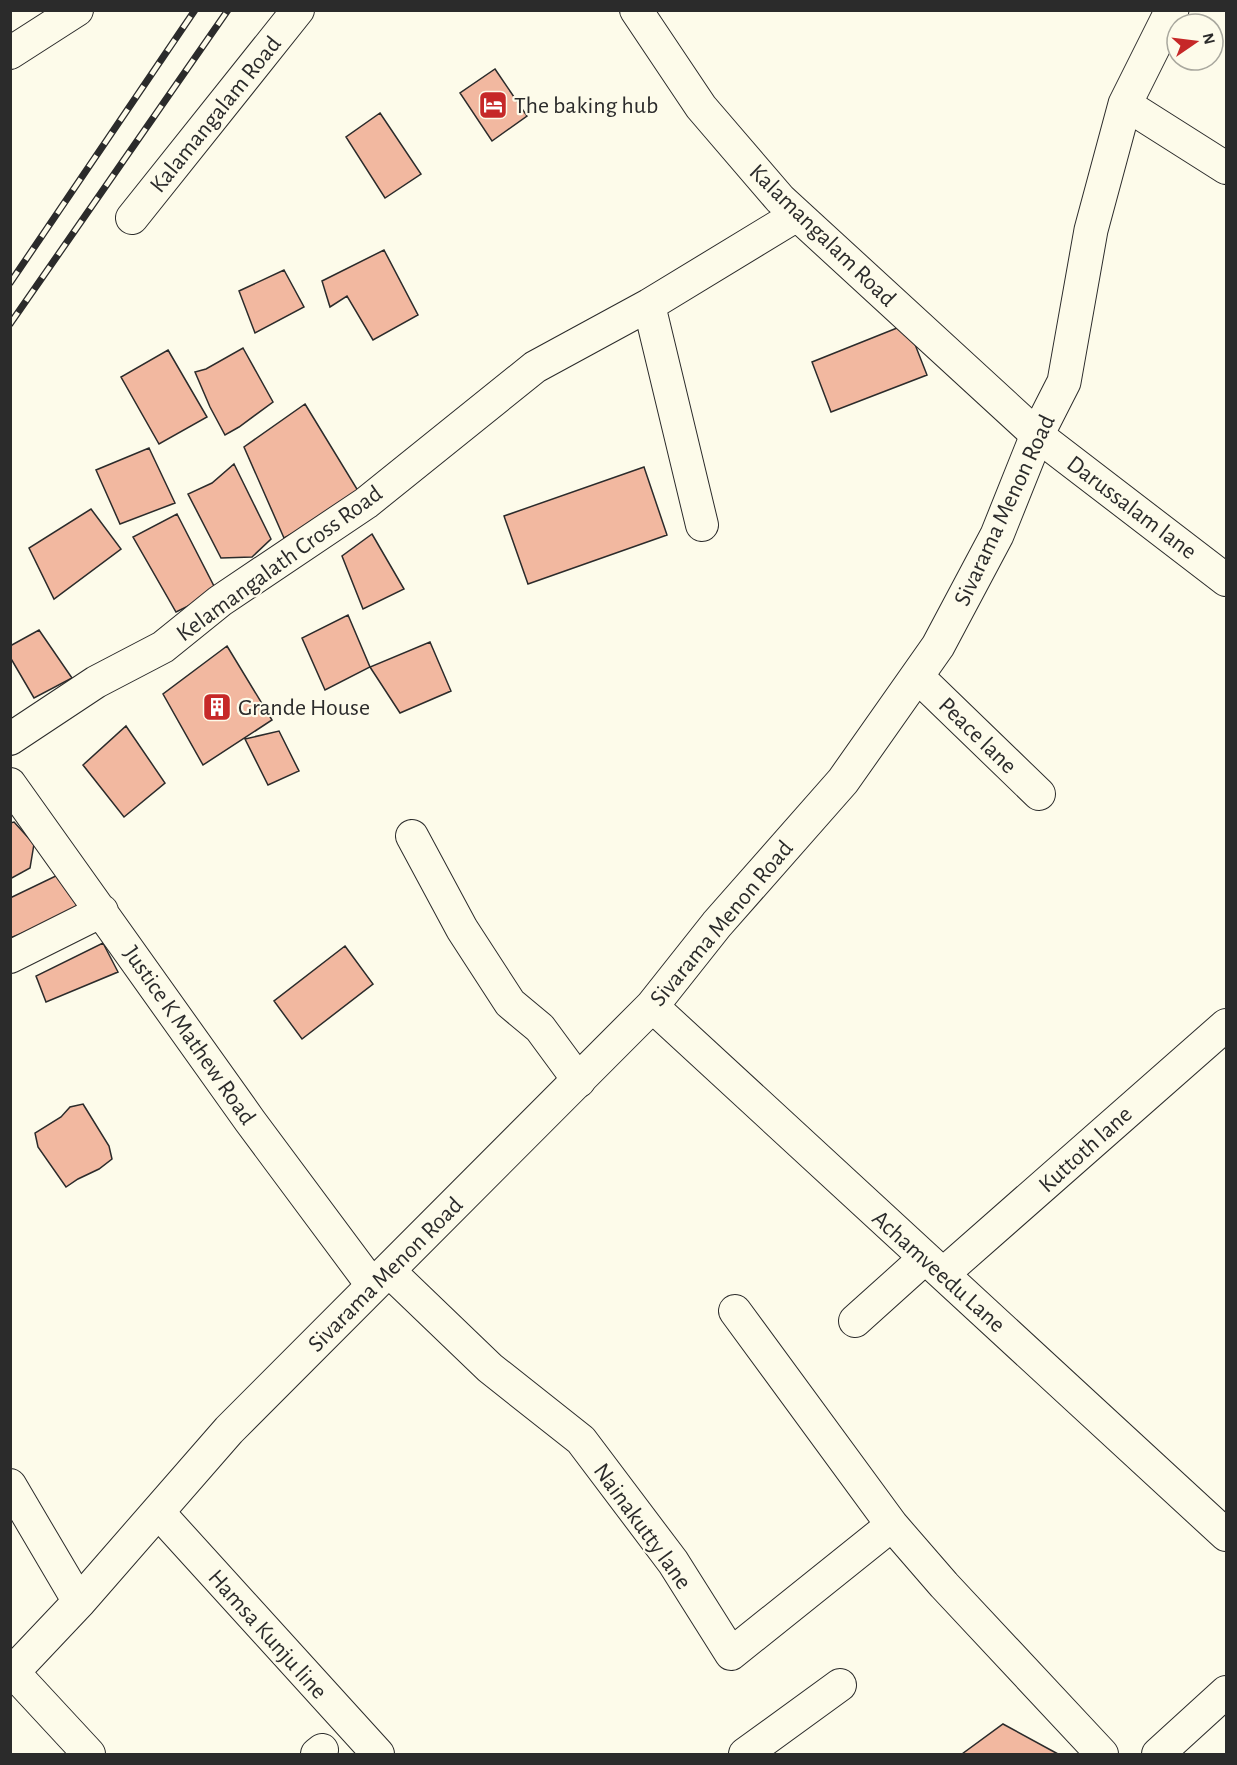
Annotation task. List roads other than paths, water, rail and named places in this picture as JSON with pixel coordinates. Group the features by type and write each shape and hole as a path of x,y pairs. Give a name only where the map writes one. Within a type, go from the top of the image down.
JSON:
{"street":[{"path":"10,53 77,10"},
{"name":"Kalamangalam Road","path":"132,218 298,10"},
{"name":"Kalamangalam Road","path":"636,10 701,107 780,200 1037,435"},
{"name":"Sivarama Menon Road","path":"12,1674 159,1513 229,1430 652,1006 717,924 843,781 938,646 997,535 1037,435 1064,382 1091,230 1125,104 1172,10"},
{"path":"1125,104 1227,168"},
{"name":"Kelamangalath Cross Road","path":"10,739 96,682 163,646 220,601 366,503 535,367 649,304 797,215"},
{"path":"649,304 702,525"},
{"name":"Darussalam lane","path":"1037,435 1227,580"},
{"name":"Peace lane","path":"917,676 1039,794"},
{"name":"Justice K Mathew Road","path":"10,784 250,1121 380,1278"},
{"path":"412,836 462,929 510,1003 540,1028 579,1081"},
{"path":"10,957 102,911"},
{"name":"Achamveedu Lane","path":"652,1006 1227,1535"},
{"name":"Kuttoth lane","path":"855,1321 934,1266 1227,1024"},
{"name":"Nainakutty lane","path":"380,1278 581,1440 673,1562 731,1654 892,1525"},
{"path":"735,1311 892,1525 944,1585 1102,1755"},
{"path":"10,1485 79,1602"},
{"name":"Hamsa Kunju line","path":"159,1513 378,1755"},
{"path":"12,1674 89,1755"},
{"path":"745,1755 840,1685"},
{"path":"1158,1755 1227,1692"}],"railway":[{"path":"10,283 195,10"},
{"path":"10,324 228,10"}],"place":[{"name":"The baking hub","path":"493,105"},
{"name":"Grande House","path":"217,707"}]}
